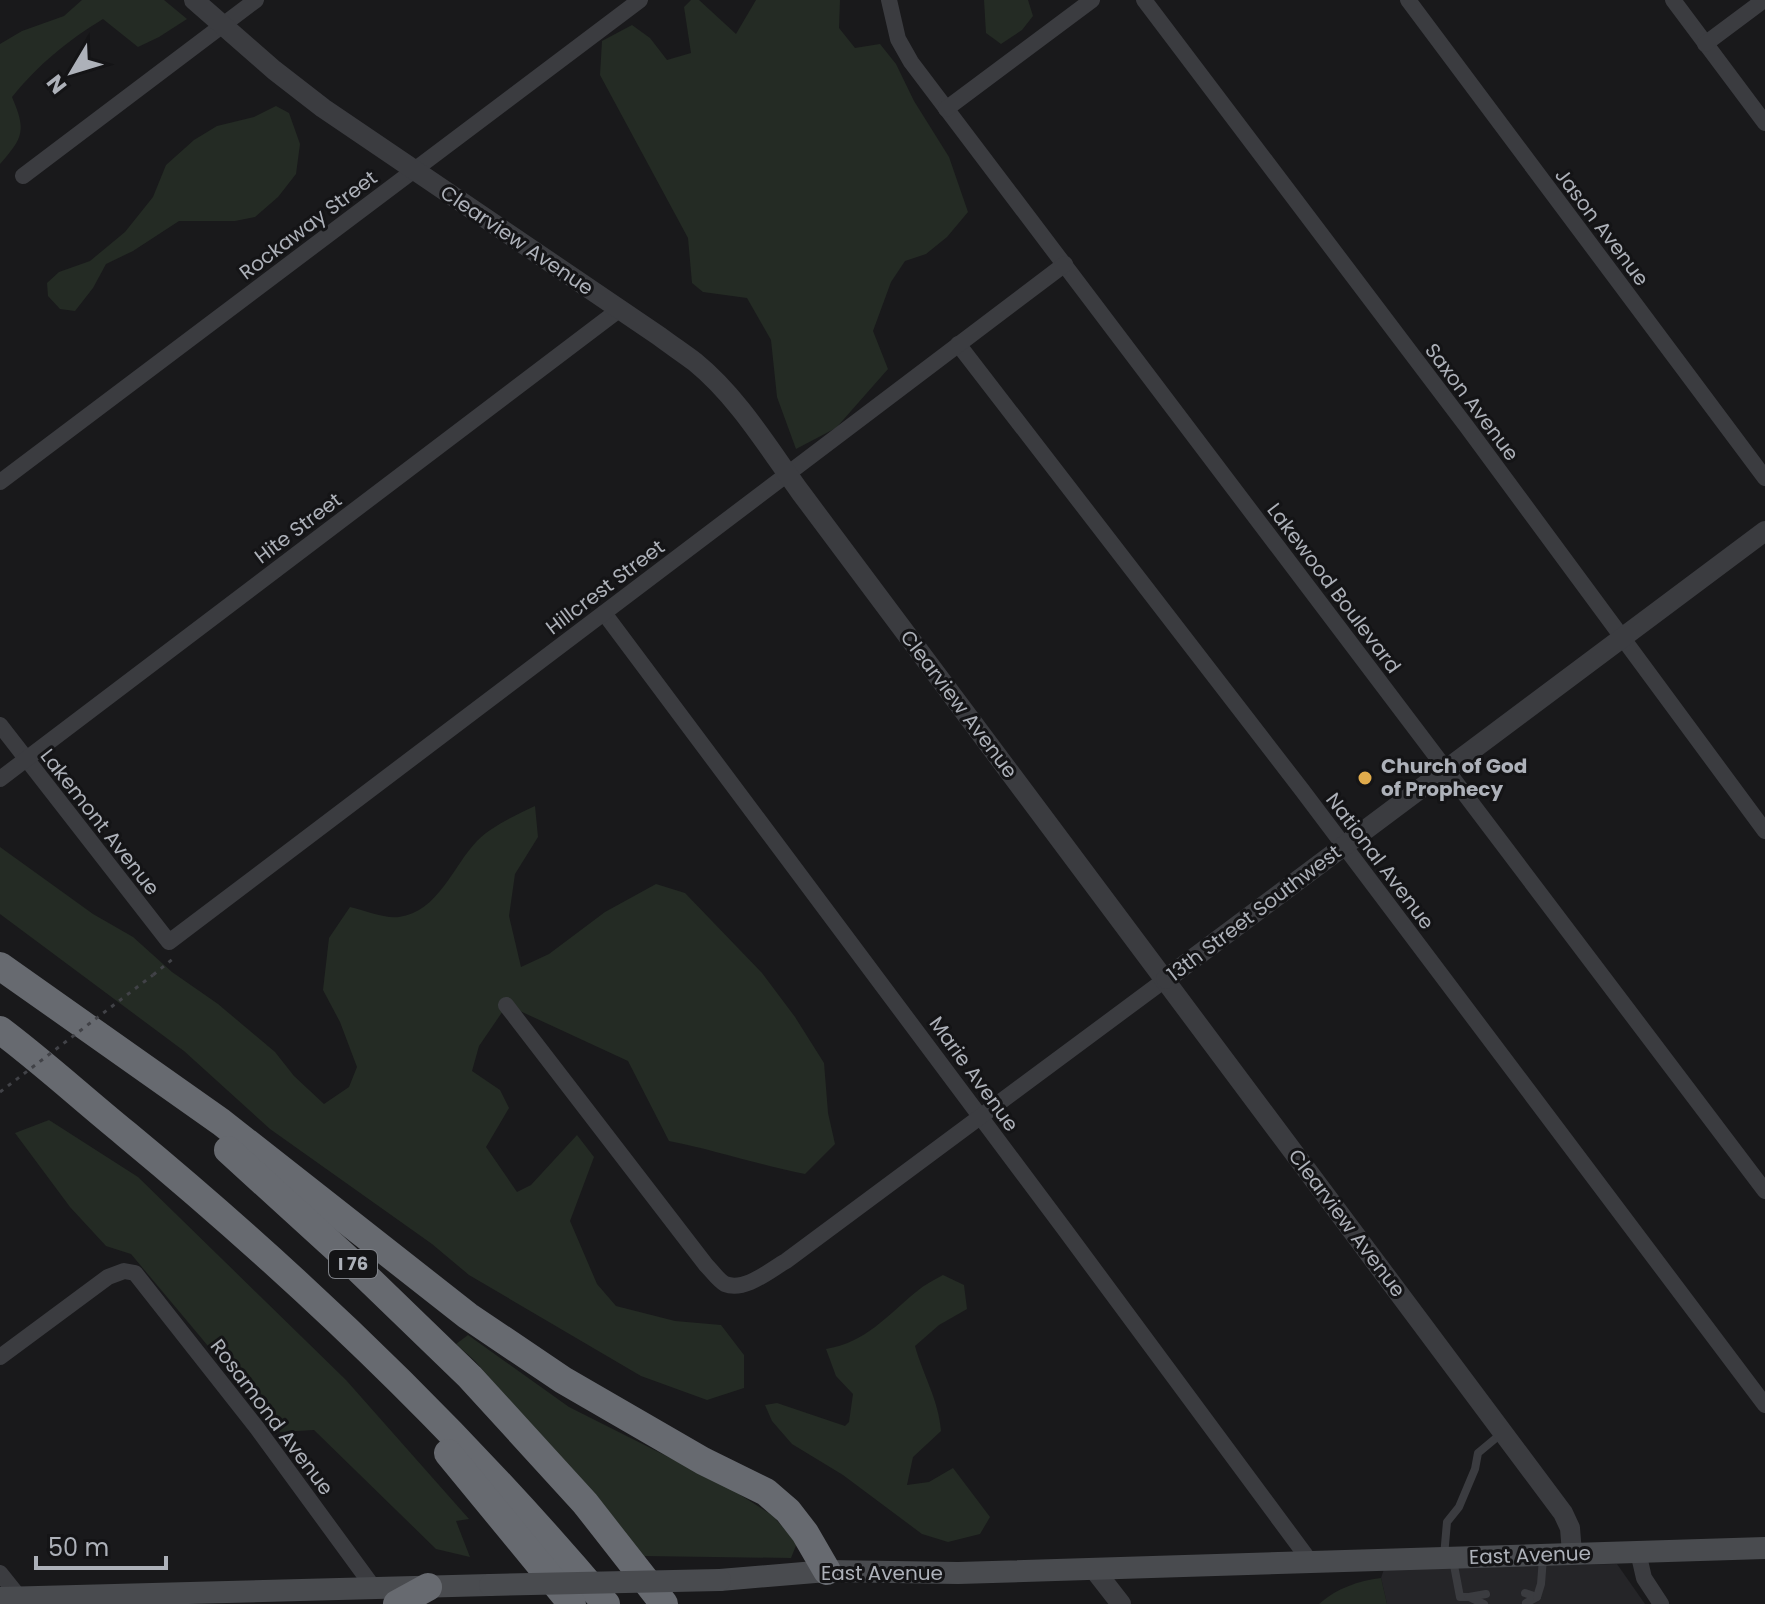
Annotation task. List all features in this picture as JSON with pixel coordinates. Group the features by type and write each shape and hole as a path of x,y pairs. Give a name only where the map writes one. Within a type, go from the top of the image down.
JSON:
{"highway":[{"path":"0,966 221,1122 468,1316 563,1380 703,1461 766,1492 788,1511 805,1533 827,1571"},
{"name":"I 76","path":"0,966 177,1105 266,1182 351,1262 470,1377 575,1492 664,1604"},
{"name":"I 76","path":"0,1030 185,1183 331,1314 458,1438 606,1604"},
{"path":"331,1314 572,1604"},
{"path":"385,1596 428,1587"}],"main road":[{"name":"East Avenue","path":"428,1587 720,1580 827,1571 958,1573 1765,1548"},
{"path":"15,1600 385,1596"}],"street":[{"name":"Clearview Avenue","path":"194,0 323,108 620,309 697,364 727,395 1503,1432 1567,1520 1572,1553"},
{"path":"23,176 256,0"},
{"name":"Rockaway Street","path":"0,482 640,0"},
{"name":"Lakewood Boulevard","path":"889,0 898,39 911,62 1765,1191"},
{"path":"946,109 1092,0"},
{"name":"Saxon Avenue","path":"1144,0 1467,427 1765,831"},
{"name":"Jason Avenue","path":"1408,0 1765,478"},
{"path":"1673,0 1765,123"},
{"path":"1705,44 1764,0"},
{"name":"Hillcrest Street","path":"169,942 1065,264"},
{"name":"Hite Street","path":"0,779 620,309"},
{"name":"National Avenue","path":"958,344 1343,846 1765,1405"},
{"name":"13th Street Southwest","path":"506,1005 706,1265 721,1281 737,1286 753,1281 786,1261 981,1118 1765,531"},
{"name":"Marie Avenue","path":"604,613 1310,1561"},
{"name":"Lakemont Avenue","path":"0,725 169,942"},
{"name":"Rosamond Avenue","path":"0,1357 108,1277 118,1271 135,1273 385,1596"},
{"path":"1638,1552 1644,1578 1661,1604"},
{"path":"1093,1568 1121,1604"},
{"path":"0,1573 15,1600"}],"lane":[{"path":"1463,1600 1448,1557 1447,1522 1459,1507 1475,1469 1478,1453 1503,1432"},
{"path":"1526,1603 1537,1597 1543,1554"},
{"path":"1525,1593 1537,1597"},
{"path":"1463,1600 1486,1594"},
{"path":"1463,1600 1484,1604"}],"path":[{"path":"0,1092 153,975"}],"shaded area":[{"path":"82,0 164,0 187,19 138,47 103,19 66,45 12,97 21,126 20,133 14,147 0,164 0,44 22,31 64,16"},
{"path":"691,0 699,0 736,34 756,0 840,0 839,28 855,48 880,44 896,64 914,101 949,157 968,212 947,237 926,254 905,261 891,282 873,331 888,369 836,428 796,449 777,397 771,340 747,298 703,292 692,283 688,238 600,75 602,41 632,25 650,38 667,60 691,53 684,7"},
{"path":"984,0 1028,0 1033,16 1022,30 1001,44 986,33"},
{"path":"276,106 289,113 300,144 296,174 278,197 255,217 235,221 179,221 133,251 106,264 75,311 60,309 48,296 47,283 59,272 90,261 125,232 153,197 166,165 194,140 217,126 254,117"},
{"path":"535,806 538,837 515,874 509,916 521,967 549,954 605,912 656,884 685,893 762,973 824,1063 828,1113 835,1144 805,1174 669,1141 628,1061 507,1005 479,1046 472,1071 500,1090 509,1108 486,1147 517,1192 531,1185 577,1135 594,1157 570,1221 597,1284 616,1306 675,1321 721,1325 744,1355 744,1388 707,1400 641,1376 469,1275 432,1244 270,1129 184,1051 0,914 0,847 93,914 133,937 172,972 218,1004 275,1052 294,1076 324,1104 349,1087 357,1067 340,1022 323,990 329,938 350,907 399,917 424,907 444,886 477,841 504,821"},
{"path":"49,1120 138,1177 346,1380 469,1519 456,1521 470,1557 436,1549 314,1430 280,1432 131,1254 106,1246 70,1207 15,1133"},
{"path":"943,1275 964,1285 967,1309 939,1325 915,1346 934,1399 941,1431 913,1457 907,1485 929,1482 953,1468 990,1517 980,1534 948,1542 922,1534 843,1475 792,1444 772,1421 765,1405 777,1403 845,1426 849,1422 853,1394 836,1376 826,1349 853,1341 886,1319 919,1289"},
{"path":"468,1335 569,1407 728,1487 772,1515 797,1543 791,1558 644,1556 475,1361 456,1344"},
{"path":"1617,1564 1645,1604 1387,1604 1381,1578 1384,1569"},
{"path":"1381,1578 1387,1604 1319,1604 1348,1586"}],"place":[{"name":"Church of God of Prophecy","path":"1365,778"}]}
